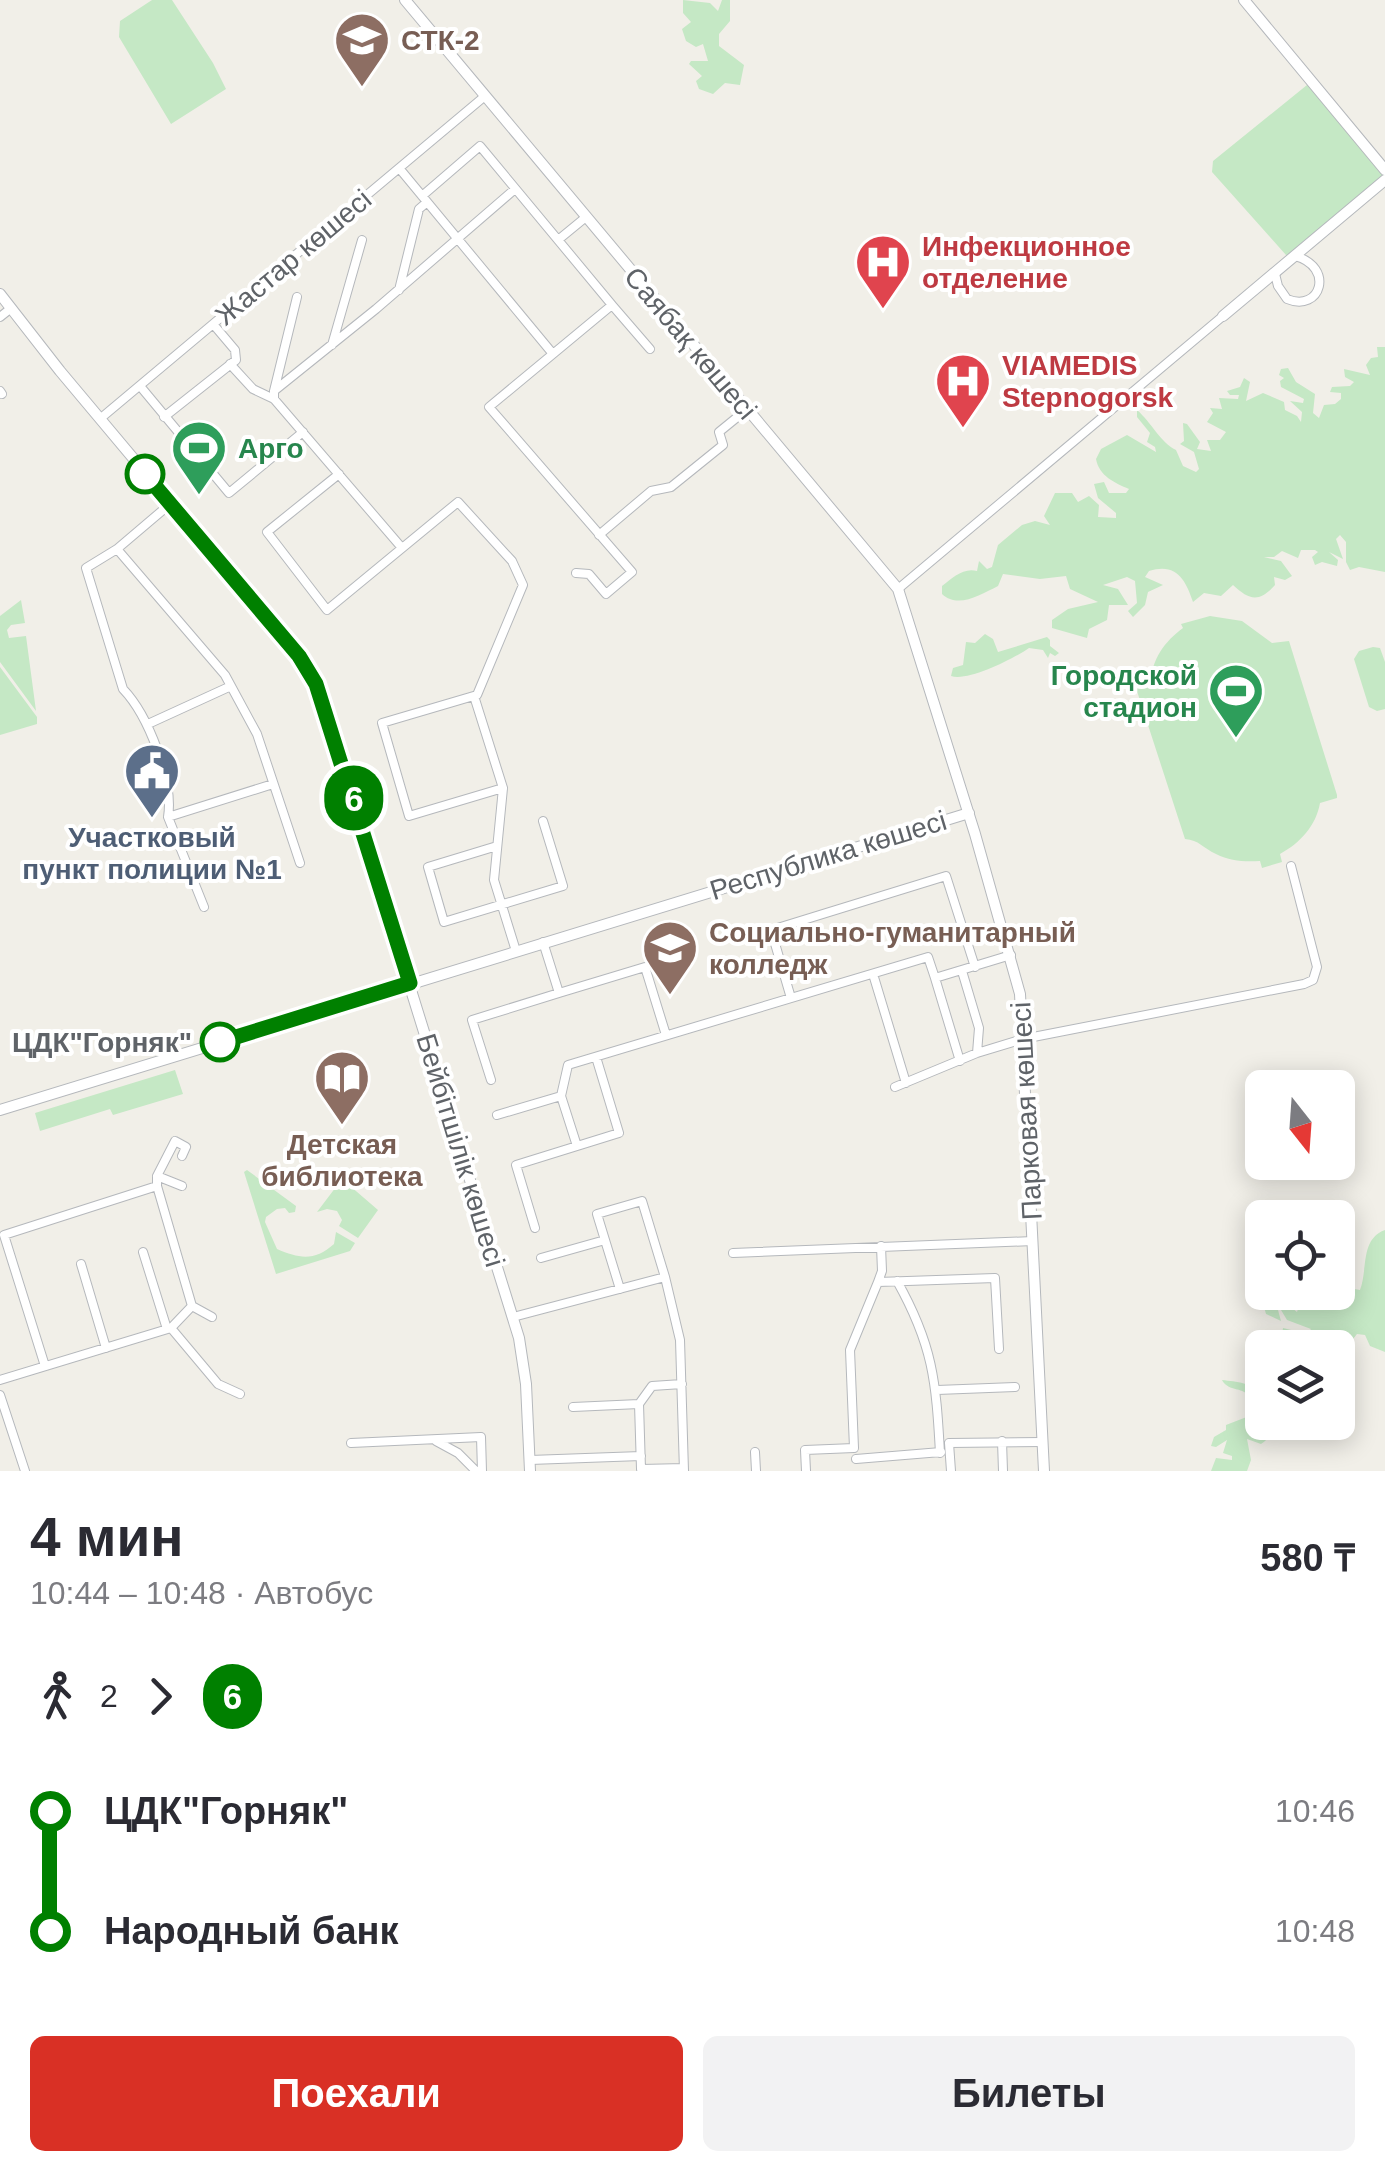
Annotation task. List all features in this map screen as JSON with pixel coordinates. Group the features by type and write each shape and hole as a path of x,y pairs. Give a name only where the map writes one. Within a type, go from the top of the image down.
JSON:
{"street":[{"name":"Саябақ көшесі","path":"405,0 898,589"},
{"path":"1244,0 1385,170"},
{"name":"Жастар көшесі","path":"101,418 486,96"},
{"path":"399,290 424,199 480,146 650,349"},
{"path":"400,168 553,354"},
{"path":"898,589 1385,180"},
{"path":"274,395 516,189"},
{"path":"558,240 586,217"},
{"path":"332,345 362,240"},
{"path":"1275,274 1281,292 1290,301 1311,298 1320,287 1319,274 1312,264 1295,256"},
{"name":"Бейбітшілік көшесі","path":"0,294 5,313 101,418 299,656 316,684 513,1317 526,1384 530,1466"},
{"path":"274,395 297,297"},
{"path":"576,573 589,574 606,594 632,572 489,407 612,304"},
{"path":"164,417 236,360 235,350 213,324"},
{"path":"230,364 253,390 274,395 402,548"},
{"path":"140,386 229,492 304,432"},
{"path":"599,534 651,491 671,487 724,445 720,432 746,410"},
{"path":"339,474 267,532 327,610 458,502 512,561 523,585 474,696 503,788 494,880 516,950"},
{"path":"170,504 118,549 86,568 123,689 148,724 166,783 168,817 204,907"},
{"path":"118,549 225,675 257,734 300,863"},
{"name":"Парковая көшесі","path":"898,589 1012,955 1020,994 1044,1471"},
{"path":"148,724 231,686"},
{"path":"474,696 382,723 409,816 503,788"},
{"path":"168,817 273,784"},
{"name":"Республика көшесі","path":"0,1110 969,813"},
{"path":"497,846 428,867 444,922 563,886 543,822"},
{"path":"895,1088 977,1053 1023,1039 1313,980 1317,974 1316,956 1291,866"},
{"path":"792,998 771,930 946,876 974,966"},
{"path":"543,942 559,993"},
{"path":"935,978 1012,955"},
{"path":"577,1146 561,1096 568,1064 928,957 960,1061"},
{"path":"491,1080 472,1020 645,967 666,1036"},
{"path":"962,971 979,1028 977,1053"},
{"path":"872,974 906,1083"},
{"path":"534,1228 516,1165 618,1134 596,1057"},
{"path":"497,1115 561,1096"},
{"path":"182,1156 186,1147 174,1141 157,1176 157,1186 192,1306 212,1317"},
{"path":"157,1176 182,1186"},
{"path":"45,1366 4,1235 157,1186"},
{"path":"620,1289 596,1214 642,1201 680,1340 682,1384 684,1469 642,1469 639,1404 652,1386 682,1384"},
{"path":"541,1258 605,1240"},
{"path":"733,1253 1033,1241"},
{"path":"856,1471 850,1350 882,1271 881,1246"},
{"path":"143,1252 169,1329 218,1384 240,1394"},
{"path":"80,1264 106,1348"},
{"path":"513,1317 665,1277"},
{"path":"878,1282 996,1278 999,1349"},
{"path":"897,1281 920,1322 951,1471"},
{"path":"25,1471 0,1389 45,1366 169,1329 192,1306"},
{"path":"937,1390 1015,1387"},
{"path":"573,1407 639,1404"},
{"path":"352,1443 481,1438 479,1471"},
{"path":"435,1440 458,1452 479,1471"},
{"path":"1002,1441 1003,1471"},
{"path":"944,1452 949,1443 1043,1442"},
{"path":"806,1471 805,1450 854,1448"},
{"path":"755,1452 756,1471"},
{"path":"856,1459 944,1452"},
{"path":"630,1456 630,1471"},
{"path":"530,1466 578,1458 640,1456"},
{"path":"578,1458 578,1471"}],"green space":[{"path":"152,0 172,0 226,89 171,124 119,37 120,21"},
{"path":"683,0 710,3 718,11 722,0 730,0 730,21 719,34 719,46 744,65 740,85 725,83 713,94 699,89 696,81 702,76 689,64 708,61 703,44 696,47 686,41 682,29 691,22 683,13"},
{"path":"1307,85 1313,86 1383,174 1292,254 1286,255 1212,172 1213,161"},
{"path":"1377,347 1385,347 1385,572 1359,567 1350,570 1346,542 1340,535 1336,539 1343,559 1329,552 1338,560 1337,566 1322,562 1315,565 1315,550 1301,550 1298,558 1282,551 1274,557 1264,557 1281,561 1292,576 1285,580 1274,577 1275,585 1259,597 1244,594 1233,585 1221,596 1204,593 1193,602 1179,575 1167,569 1149,571 1145,577 1163,585 1148,592 1145,605 1133,617 1128,611 1137,603 1135,581 1127,577 1103,585 1118,589 1128,605 1109,605 1107,620 1089,629 1087,638 1052,628 1052,620 1068,609 1098,602 1070,589 1066,576 1040,579 1003,574 998,586 969,599 955,600 942,594 942,586 954,577 977,571 979,561 987,569 992,567 998,545 1022,525 1035,521 1050,525 1044,516 1055,493 1072,493 1078,502 1089,496 1099,505 1098,517 1116,518 1116,513 1098,498 1094,484 1104,482 1109,493 1126,493 1129,489 1104,474 1096,459 1101,449 1127,435 1156,452 1147,442 1150,433 1137,417 1137,410 1176,450 1183,466 1196,472 1199,469 1194,452 1180,444 1184,441 1183,423 1200,442 1197,449 1211,451 1207,440 1220,440 1226,432 1207,422 1213,413 1210,408 1222,409 1219,398 1238,399 1239,395 1227,391 1240,387 1244,378 1250,382 1246,401 1263,393 1284,402 1285,410 1301,422 1302,412 1290,401 1303,403 1304,399 1281,387 1281,369 1288,368 1296,382 1315,394 1313,413 1319,418 1324,405 1341,399 1341,393 1330,392 1332,387 1350,386 1354,382 1345,377 1344,369 1370,375 1366,365 1371,358 1378,357"},
{"path":"21,600 25,623 11,625 7,630 9,638 26,636 36,711 0,662 0,616"},
{"path":"1210,616 1242,621 1272,643 1289,641 1337,795 1320,803 1306,833 1280,854 1282,862 1262,868 1260,861 1227,858 1185,839 1136,688 1151,683 1156,659 1183,628 1181,624"},
{"path":"985,634 993,639 998,652 1047,637 1059,653 1050,653 1048,658 1043,650 1029,648 979,672 951,676 953,668 963,665 966,642 975,643"},
{"path":"1380,648 1385,662 1385,709 1377,711 1369,707 1354,659 1359,651"},
{"path":"0,667 37,717 37,724 0,735"},
{"path":"175,1070 183,1094 113,1115 110,1109 40,1131 35,1113"},
{"path":"247,1170 296,1206 295,1212 277,1209 266,1217 277,1249 314,1256 334,1244 336,1232 355,1243 350,1251 276,1274 244,1172"},
{"path":"342,1179 378,1210 358,1238 339,1226 342,1220 337,1211 317,1212"},
{"path":"1385,1230 1385,1352 1370,1346 1365,1335 1355,1336 1355,1330 1310,1330 1287,1320 1281,1310 1355,1310 1355,1289 1360,1290 1368,1247"},
{"path":"1265,1310 1278,1310 1281,1321"},
{"path":"1222,1380 1244,1383 1245,1393 1241,1390"},
{"path":"1245,1418 1245,1440 1251,1460 1247,1471 1211,1471 1216,1458 1232,1460 1232,1456 1223,1453 1227,1440 1211,1446 1226,1425"}],"bus line":[{"name":"6","path":"145,474 299,656 316,684 410,983 220,1042"}],"place":[{"name":"СТК-2","path":"362,89"},
{"name":"Инфекционное отделение","path":"883,311"},
{"name":"VIAMEDIS Stepnogorsk","path":"963,430"},
{"name":"Арго","path":"199,497"},
{"name":"Городской стадион","path":"1236,740"},
{"name":"Участковый пункт полиции №1","path":"152,820"},
{"name":"Социально-гуманитарный колледж","path":"670,997"},
{"name":"ЦДК\"Горняк\"","path":"220,1042"},
{"name":"Детская библиотека","path":"342,1127"}]}
